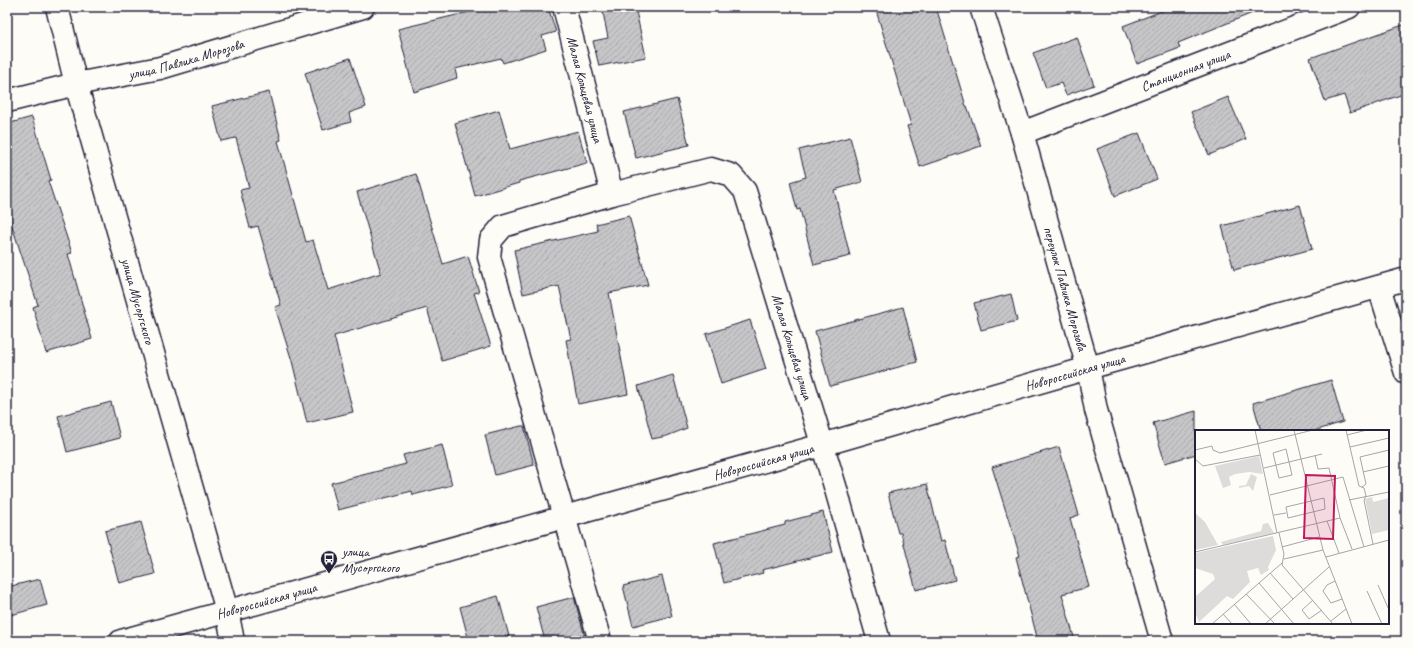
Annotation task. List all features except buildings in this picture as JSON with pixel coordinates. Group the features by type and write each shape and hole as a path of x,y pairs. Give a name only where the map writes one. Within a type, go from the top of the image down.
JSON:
{"street":[{"name":"улица Мусоргского","path":"57,7 76,84 227,611 233,641"},
{"name":"улица Павлика Морозова","path":"7,101 76,84 160,68 363,7"},
{"name":"Малая Кольцевая улица","path":"564,7 612,194"},
{"name":"переулок Павлика Морозова","path":"981,7 1022,134 1088,368 1096,410 1162,641"},
{"name":"Станционная улица","path":"1022,134 1349,7"},
{"name":"Малая Кольцевая улица","path":"600,641 489,257 491,240 503,226 612,194 712,169 731,175 745,191 879,641"},
{"name":"Новороссийская улица","path":"121,641 822,446 1088,368 1406,279"},
{"path":"1379,287 1406,373"}],"place":[{"name":"улица Мусоргского","path":"329,574"}]}
